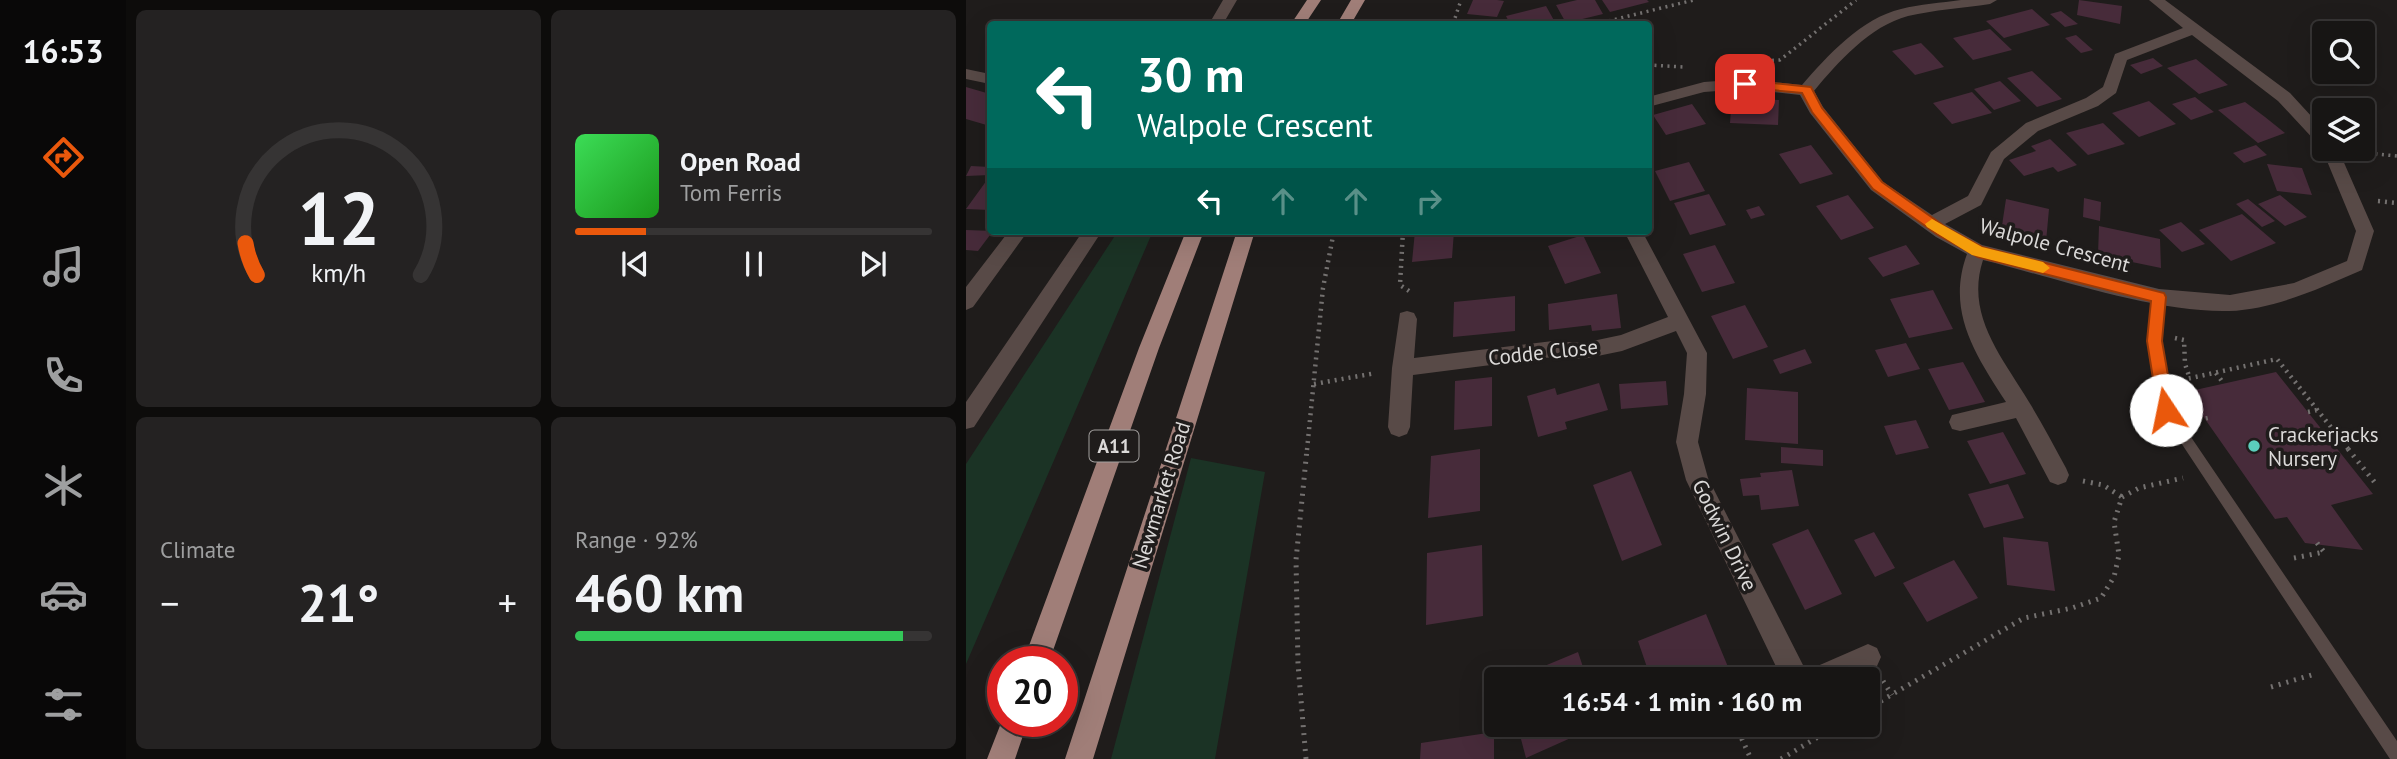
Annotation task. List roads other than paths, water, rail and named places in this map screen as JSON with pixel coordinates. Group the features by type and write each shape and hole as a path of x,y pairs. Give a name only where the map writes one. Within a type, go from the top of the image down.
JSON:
{"highway":[{"path":"1300,21 1314,0"},
{"path":"1346,21 1358,0"},
{"name":"A11","path":"1042,646 1193,235"},
{"name":"Newmarket Road","path":"1079,759 1244,235"},
{"path":"1001,759 1009,737"}],"street":[{"path":"1218,21 1230,0"},
{"path":"1652,101 1704,88 1745,84 1807,90 1836,55 1896,6 1990,0"},
{"name":"Walpole Crescent","path":"2156,0 2284,97 2312,128"},
{"path":"1930,223 1957,212 1975,200 1997,156 2032,127 2092,102 2110,89 2120,57 2193,29"},
{"path":"966,74 987,78"},
{"name":"Walpole Crescent","path":"1807,90 1816,109 1877,186 1930,223 1978,251 2159,297 2230,303 2297,290 2355,265 2365,231 2335,161"},
{"path":"966,302 1016,235"},
{"path":"966,419 1090,235"},
{"name":"Godwin Drive","path":"1635,235 1697,353 1695,394 1687,443 1697,480 1790,667"},
{"path":"1978,251 1968,277 1969,316 1994,366 2021,407 2058,475"},
{"path":"1399,427 1407,319"},
{"name":"Codde Close","path":"1402,368 1553,349 1583,351 1622,343 1681,321"},
{"path":"1960,422 2021,407"},
{"path":"1844,667 1868,657"}],"lane":[{"path":"2159,297 2154,341 2166,410 2397,755"}],"place":[{"name":"Crackerjacks Nursery","path":"2254,446"}]}
